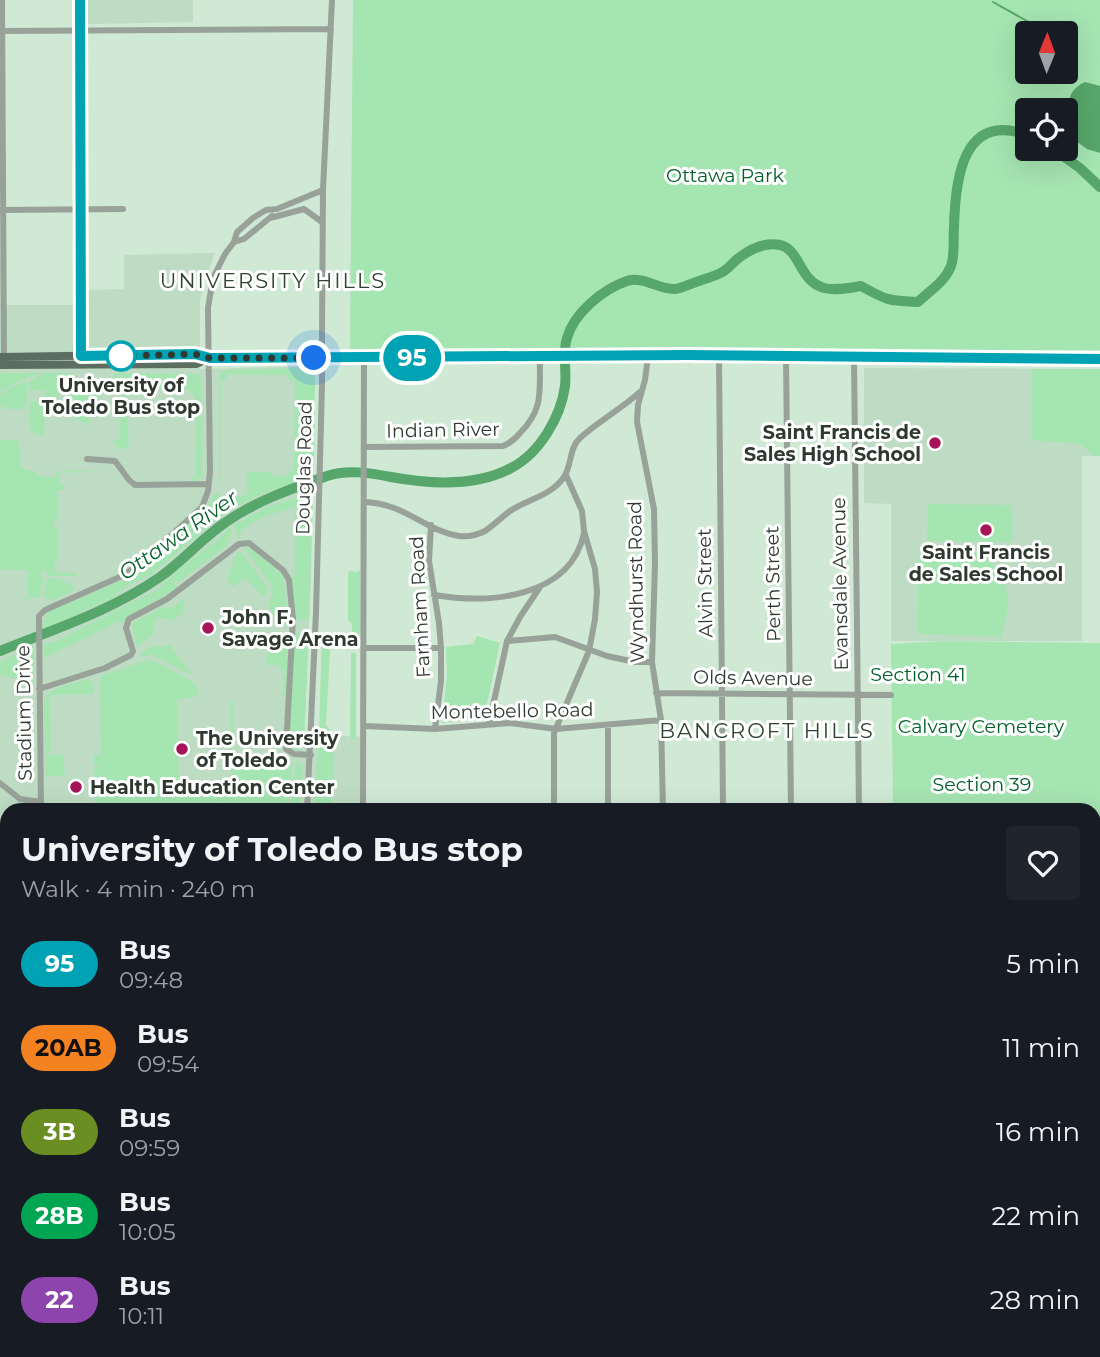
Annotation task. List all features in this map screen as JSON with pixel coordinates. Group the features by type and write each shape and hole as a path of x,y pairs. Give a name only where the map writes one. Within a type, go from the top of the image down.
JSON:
{"main road":[{"path":"2,361 195,354 210,358 719,356 1100,359"}],"street":[{"path":"2,0 2,361"},
{"path":"80,0 81,360"},
{"name":"Douglas Road","path":"308,803 319,508 323,190 332,0"},
{"path":"1,31 331,29"},
{"path":"87,459 115,461 127,479 135,485 209,484 209,295 219,265 234,242 237,232 253,218 266,210 277,209 323,190"},
{"path":"1,210 123,209"},
{"path":"234,242 244,239 277,209"},
{"path":"270,218 304,209 322,223"},
{"name":"Wyndhurst Road","path":"648,356 637,422 651,489 654,529 652,662 661,720 663,803"},
{"name":"Alvin Street","path":"719,356 723,803"},
{"name":"Indian River","path":"364,447 510,444 532,421 538,408 540,357"},
{"name":"Perth Street","path":"786,357 791,803"},
{"path":"363,803 364,358"},
{"name":"Evansdale Avenue","path":"854,358 859,803"},
{"path":"364,499 383,503 459,536 475,535 485,531 512,510 543,496 566,475 579,439 623,408 640,392"},
{"path":"554,803 555,729 589,651 595,619 597,582 584,531 582,511 566,475"},
{"name":"Stadium Drive","path":"41,802 38,616 122,576 140,564 199,511 209,484"},
{"name":"Farnham Road","path":"431,525 429,561 441,648 441,681 435,729"},
{"path":"489,724 507,641 541,587 568,566 579,551 584,531"},
{"path":"39,689 105,668 131,655 133,649 126,625 129,619 167,599 239,544 248,543 283,570 289,580 293,620 286,747 287,751 294,754 311,755"},
{"path":"434,595 477,600 541,587"},
{"path":"507,641 555,637 615,659 652,662"},
{"path":"363,648 441,648"},
{"name":"Olds Avenue","path":"656,693 891,695"},
{"name":"Montebello Road","path":"363,726 435,729 510,723 555,729 661,720"},
{"path":"608,726 608,803"},
{"path":"0,783 18,798 41,802"}],"shaded area":[{"path":"88,0 193,0 193,22 88,24"},
{"path":"1085,82 1100,86 1100,153 1078,143 1078,98 1070,98 1078,86"},
{"name":"The University of Toledo","path":"215,253 200,302 200,369 315,366 311,582 304,734 363,737 363,803 0,803 0,257 4,257 4,305 81,305 82,290 124,289 124,255"},
{"name":"Saint Francis de Sales School","path":"864,368 1100,369 1100,456 1082,456 1082,641 891,641 891,504 864,503"}],"green space":[{"name":"Ottawa Park","path":"353,0 1100,0 1100,350 350,351"},
{"path":"315,368 314,476 264,493 230,510 227,500 247,494 247,472 270,472 271,476 288,476 289,471 294,471 295,381 289,380 288,375 227,374 226,380 221,380 221,480 219,478 220,373 225,370"},
{"path":"1032,369 1100,369 1100,456 1094,456 1080,444 1032,440"},
{"path":"0,373 40,373 0,392"},
{"path":"44,373 73,373 56,401 46,401 45,390 29,390 29,381"},
{"path":"113,373 199,374 202,474 198,481 192,481 192,478 196,477 195,395 190,394 190,389 142,389 139,396 121,396 120,390 113,395"},
{"path":"103,381 110,385 110,395 107,390 100,391 100,409 89,409 89,425 73,417 77,408 69,408 67,399 82,386"},
{"path":"27,382 25,409 5,409 0,406 0,395 18,384"},
{"path":"39,400 40,405 45,405 44,437 30,430 29,405 32,401"},
{"path":"120,403 127,406 129,446 122,450 113,444 113,434 114,440 120,439"},
{"path":"0,440 18,440 21,468 35,474 53,478 59,471 104,471 59,473 59,484 65,485 64,490 58,490 58,517 54,521 54,528 58,528 58,561 55,561 55,573 77,573 77,576 48,576 45,570 41,570 43,582 39,598 21,599 28,597 28,570 0,569"},
{"path":"313,491 309,620 295,620 291,578 295,578 295,507 263,517 241,530 239,540 234,525 265,508"},
{"path":"218,492 222,498 213,502 216,501 218,506 224,504 226,512 150,575 126,586 112,598 43,630 47,612 122,580 136,571 206,510"},
{"path":"928,504 1012,505 1012,542 927,541"},
{"path":"230,527 232,532 227,545 179,582 175,580 178,588 151,604 149,597 150,605 128,616 123,624 120,621 44,658 43,644 54,642 158,589"},
{"path":"945,545 969,549 989,560 997,569 1007,590 1008,603 1002,637 921,634 917,631 919,549"},
{"path":"243,546 251,548 277,569 276,573 280,571 283,576 289,620 285,627 269,608 272,586"},
{"path":"240,551 267,587 266,595 263,596 245,578 233,587 227,580 236,554"},
{"path":"360,570 360,639 352,639 352,624 348,620 348,576 349,571"},
{"path":"49,578 68,583 74,587 73,591 53,600 44,597 46,580"},
{"path":"184,598 183,613 173,620 156,617 153,634 137,647 132,623 163,607 172,608"},
{"path":"295,633 309,633 304,744 298,750 291,748 289,743"},
{"path":"322,633 331,633 326,725 335,738 331,803 314,803"},
{"path":"277,636 282,643 288,639 289,642 284,697 279,694 284,693 283,671 279,671 279,665 266,665 269,640"},
{"path":"477,636 500,643 484,718 442,723 447,675 446,647 473,644"},
{"name":"Calvary Cemetery","path":"944,641 1100,643 1100,803 893,803 891,644"},
{"path":"169,644 190,675 152,655 142,657 140,654 152,646 165,647"},
{"path":"34,646 34,682 0,675 0,662"},
{"path":"351,653 356,653 356,739 350,739"},
{"path":"151,659 193,682 199,691 193,698 177,699 179,784 231,782 230,701 233,701 233,758 243,760 243,764 292,765 289,803 95,803 94,770 97,770 97,765 94,765 94,755 101,754 100,676"},
{"path":"89,679 94,684 93,694 51,695 50,700 44,699 58,688"},
{"path":"50,701 51,753 45,753 44,702"},
{"path":"45,755 63,755 65,776 45,776"},
{"path":"296,759 303,766 300,803 291,803"}],"waterway":[{"path":"993,2 1027,21"},
{"name":"Ottawa River","path":"0,651 122,600 160,577 217,528 238,514 314,481 351,472 421,481 468,481 511,468 531,454 554,422 565,386 566,344 576,320 599,296 627,281 639,280 668,288 680,288 721,273 754,249 775,244 792,252 809,279 824,288 861,286 888,299 918,302 941,282 951,266 957,190 966,155 976,141 988,133 1005,130 1015,132"},
{"name":"Ottawa River","path":"1070,161 1100,187"}],"bus line":[{"name":"95","path":"80,0 81,356 195,354 210,358 329,358 687,355 1100,359"}],"place":[{"name":"University of Toledo Bus stop","path":"121,356"},
{"name":"Saint Francis de Sales High School","path":"935,443"},
{"name":"Saint Francis de Sales School","path":"986,530"},
{"name":"John F. Savage Arena","path":"208,628"},
{"name":"The University of Toledo","path":"182,749"},
{"name":"Health Education Center","path":"76,787"}],"district":[{"name":"UNIVERSITY HILLS","path":"273,280"},
{"name":"BANCROFT HILLS","path":"767,730"}],"route":[{"path":"121,356 195,354 210,358 314,358"}],"park label":[{"name":"Section 41","path":"918,674"},
{"name":"Section 39","path":"982,784"}]}
